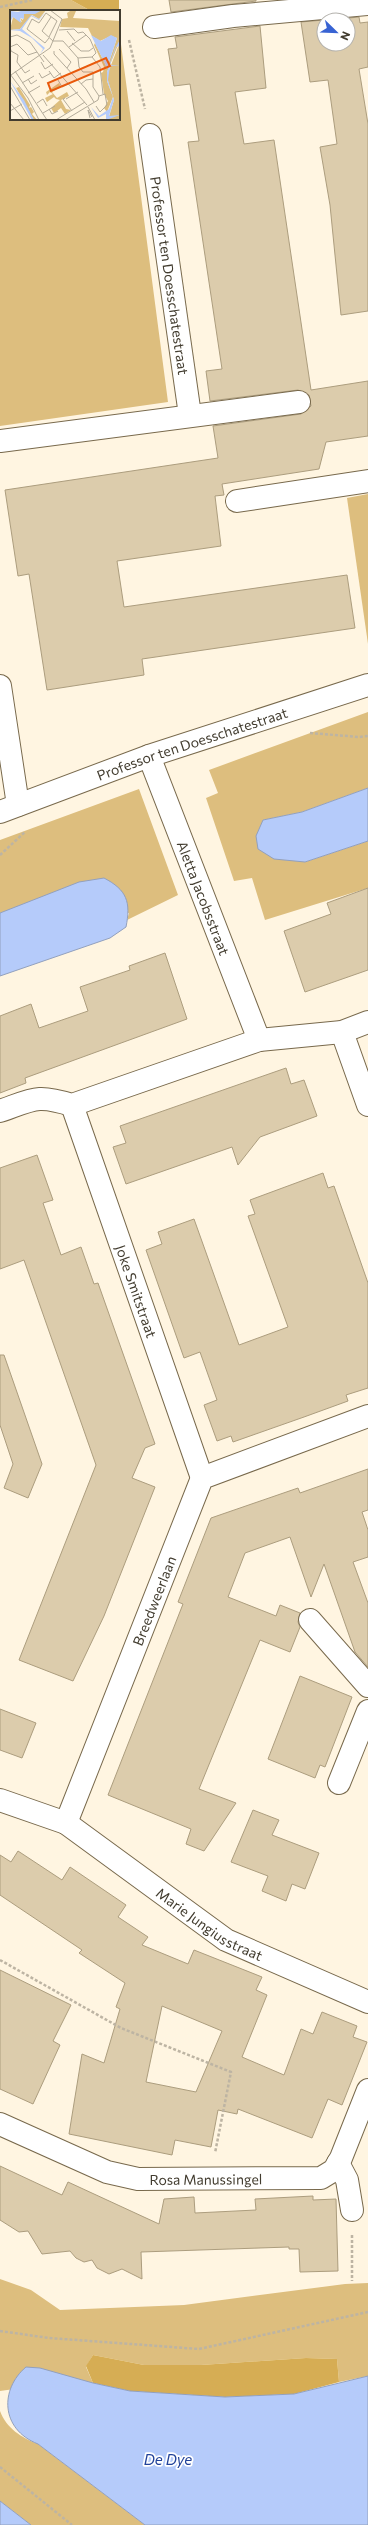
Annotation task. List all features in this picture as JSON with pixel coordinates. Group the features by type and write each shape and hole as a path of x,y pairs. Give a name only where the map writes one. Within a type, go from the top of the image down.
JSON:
{"street":[{"path":"154,27 232,8 368,4"},
{"name":"Professor ten Doesschatestraat","path":"150,135 190,415"},
{"path":"0,442 190,415 299,402"},
{"path":"237,501 368,482"},
{"name":"Professor ten Doesschatestraat","path":"0,686 9,808 149,756 368,685"},
{"name":"Aletta Jacobsstraat","path":"149,756 259,1040"},
{"path":"0,1111 35,1098 48,1097 72,1105 259,1040 342,1032 368,1022"},
{"path":"342,1032 368,1105"},
{"name":"Joke Smitstraat","path":"72,1105 202,1478"},
{"path":"202,1478 368,1416"},
{"name":"Breedweerlaan","path":"66,1823 202,1478"},
{"path":"310,1620 368,1686"},
{"path":"339,1783 368,1711"},
{"path":"1,1805 66,1823"},
{"name":"Marie Jungiusstraat","path":"66,1823 226,1940 368,2002"},
{"name":"Rosa Manussingel","path":"0,2124 107,2172 138,2179 321,2178 334,2170 338,2163 368,2090"},
{"path":"338,2163 347,2180 352,2210"}],"path":[{"path":"0,7 32,0"},
{"path":"127,33 135,61 150,135"},
{"path":"0,1960 121,2028 231,2072 210,2179"},
{"path":"352,2210 352,2281"},
{"path":"0,2332 49,2338 199,2349 368,2312"},
{"path":"0,2467 72,2525"}],"shaded area":[{"path":"0,0 71,0 89,10 10,10 10,120 120,120 120,37 168,402 0,426"},
{"path":"71,0 119,0 119,10 89,10"},
{"path":"368,494 368,644 347,498"},
{"path":"368,712 368,788 302,812 263,820 305,862 368,841 368,888 265,920 252,878 234,881 206,798 218,793 209,770"},
{"path":"139,789 178,895 127,920 129,913 28,904 0,913 0,840"},
{"path":"0,2279 31,2290 60,2310 184,2305 345,2284 368,2283 368,2376 339,2382 337,2359 306,2358 201,2365 144,2365 93,2355 86,2367 93,2383 79,2380 0,2391"},
{"path":"93,2355 144,2365 201,2365 306,2358 337,2359 339,2382 294,2394 225,2397 130,2391 93,2383 86,2366"},
{"path":"0,2411 6,2422 15,2432 38,2444 145,2525 31,2525 0,2501"}],"water":[{"path":"368,788 368,841 305,862 274,859 258,849 256,836 263,820 302,812"},
{"path":"104,878 118,887 126,898 128,910 126,927 110,938 0,976 0,913 79,882"},
{"name":"De Dye","path":"26,2367 40,2368 93,2383 130,2391 225,2397 294,2394 368,2376 368,2525 145,2525 16,2429 8,2408 8,2397 17,2376"},
{"path":"0,2501 31,2525 0,2525"}],"building":[{"path":"169,0 256,0 256,1 171,12"},
{"path":"356,17 359,17 360,23 368,22 368,67 359,69 368,124 368,311 341,315 330,205 320,147 337,144 328,80 310,82 301,22 316,21 316,52 356,52"},
{"path":"260,26 266,88 235,92 244,144 274,140 311,390 368,381 368,436 326,442 319,469 222,484 224,495 215,496 221,546 117,561 124,607 347,575 355,628 142,659 144,675 47,690 29,574 18,576 5,490 218,458 213,426 301,414 311,406 309,395 298,390 210,401 206,371 222,369 188,142 199,141 190,84 174,86 168,49 177,48 175,37"},
{"path":"368,888 368,970 305,992 284,931 331,914 327,903"},
{"path":"165,953 187,1019 25,1078 26,1083 0,1093 0,1016 31,1004 39,1028 88,1011 80,987 130,970 129,966"},
{"path":"286,1068 291,1084 304,1080 317,1116 260,1137 238,1165 232,1147 126,1184 113,1147 126,1143 120,1126"},
{"path":"37,1155 53,1200 43,1203 61,1255 81,1247 94,1284 98,1283 155,1444 145,1448 132,1478 155,1487 104,1616 73,1681 19,1660 96,1465 24,1260 0,1269 0,1168"},
{"path":"323,1173 328,1188 334,1186 368,1283 368,1388 346,1395 348,1401 233,1442 231,1436 217,1441 204,1405 217,1400 200,1352 184,1358 146,1250 162,1244 158,1232 194,1219 239,1345 288,1327 248,1216 255,1214 250,1200"},
{"path":"0,1355 4,1355 42,1464 28,1498 4,1488 13,1464 0,1425"},
{"path":"368,1469 368,1510 362,1512 368,1530 368,1557 353,1562 368,1603 368,1667 355,1652 324,1564 311,1597 290,1537 245,1553 228,1597 276,1616 280,1605 300,1613 298,1622 300,1627 290,1652 260,1640 199,1789 236,1803 204,1851 186,1844 191,1829 108,1795 183,1604 178,1602 211,1518 298,1488 300,1493"},
{"path":"300,1676 352,1697 325,1767 320,1765 315,1778 268,1759"},
{"path":"0,1709 36,1723 22,1758 0,1750"},
{"path":"253,1810 279,1820 272,1835 319,1853 305,1889 292,1884 286,1901 262,1891 268,1876 231,1862"},
{"path":"18,1851 62,1880 70,1867 126,1905 118,1917 148,1937 142,1945 188,1964 194,1950 262,1977 256,1990 267,1995 242,2057 284,2075 301,2029 313,2034 322,2012 357,2026 353,2037 367,2042 342,2105 328,2099 312,2138 238,2109 237,2114 218,2110 211,2147 175,2140 172,2155 69,2134 82,2054 104,2063 120,2009 116,2007 125,1983 79,1953 82,1950 0,1895 0,1855 11,1862","holes":["162,2006 222,2031 196,2092 146,2082"]},
{"path":"0,1970 71,2005 53,2041 60,2045 33,2104 0,2089"},
{"path":"0,2166 62,2195 68,2182 159,2224 164,2199 194,2197 195,2213 256,2210 255,2199 313,2196 313,2200 336,2199 338,2271 300,2272 299,2249 289,2249 289,2247 141,2252 142,2279 122,2269 109,2274 97,2268 92,2260 84,2262 76,2258 70,2251 42,2254 28,2231 19,2232 0,2220"}]}
